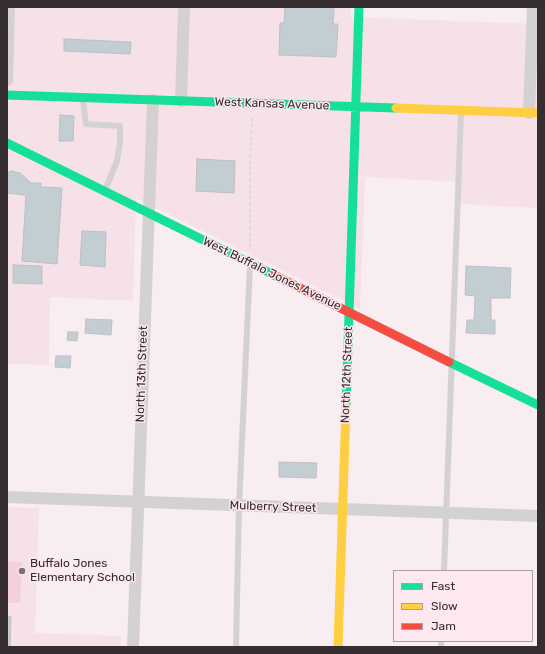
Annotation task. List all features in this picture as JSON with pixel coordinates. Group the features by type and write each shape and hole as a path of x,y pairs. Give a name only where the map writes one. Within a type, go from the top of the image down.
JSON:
{"main road":[{"name":"North 12th Street","path":"338,647 358,7"},
{"name":"West Kansas Avenue","path":"7,94 83,98 533,113"},
{"name":"West Buffalo Jones Avenue","path":"7,143 538,405"}],"street":[{"path":"7,80 9,7"},
{"path":"181,101 184,7"},
{"path":"533,7 535,20 533,113"},
{"name":"North 13th Street","path":"132,647 152,100"},
{"name":"Mulberry Street","path":"7,498 538,516"}],"lane":[{"path":"83,98 86,124 120,126 117,161 104,191"},
{"path":"444,570 461,111"},
{"path":"236,647 250,263"}],"path":[{"path":"250,263 251,103"}],"shaded area":[{"path":"7,7 351,7 351,17 538,24 538,208 458,204 459,182 365,177 360,309 136,198 133,301 50,297 49,365 7,364"},
{"name":"Buffalo Jones Elementary School","path":"7,507 39,508 35,633 121,636 121,647 7,647"},
{"path":"7,561 22,562 20,603 7,603"}],"building":[{"path":"285,7 334,7 333,24 338,24 336,57 279,55 280,23 284,23"},
{"path":"64,39 131,42 130,54 64,51"},
{"path":"60,115 74,116 73,141 59,141"},
{"path":"197,159 235,161 234,193 196,191"},
{"path":"11,171 20,173 31,183 41,183 41,187 62,188 57,264 22,261 26,195 7,193 7,173"},
{"path":"82,231 106,232 105,267 80,265"},
{"path":"13,265 42,266 42,284 13,283"},
{"path":"466,266 511,268 510,298 491,298 491,320 495,320 495,334 466,333 467,320 474,320 475,296 465,295"},
{"path":"86,319 112,320 111,335 85,333"},
{"path":"68,332 78,332 77,341 67,340"},
{"path":"56,356 71,356 70,368 55,367"},
{"path":"279,462 317,463 316,478 279,477"},
{"path":"7,616 11,617 10,647 7,647"}],"traffic: fast":[{"path":"346,407 359,7"},
{"path":"7,95 396,108"},
{"path":"7,143 274,275"},
{"path":"449,362 538,405"}],"traffic: slow":[{"path":"396,108 538,113"},
{"path":"338,647 346,407"}],"traffic: jam":[{"path":"274,275 449,362"}],"place":[{"name":"Buffalo Jones Elementary School","path":"22,571"}]}
